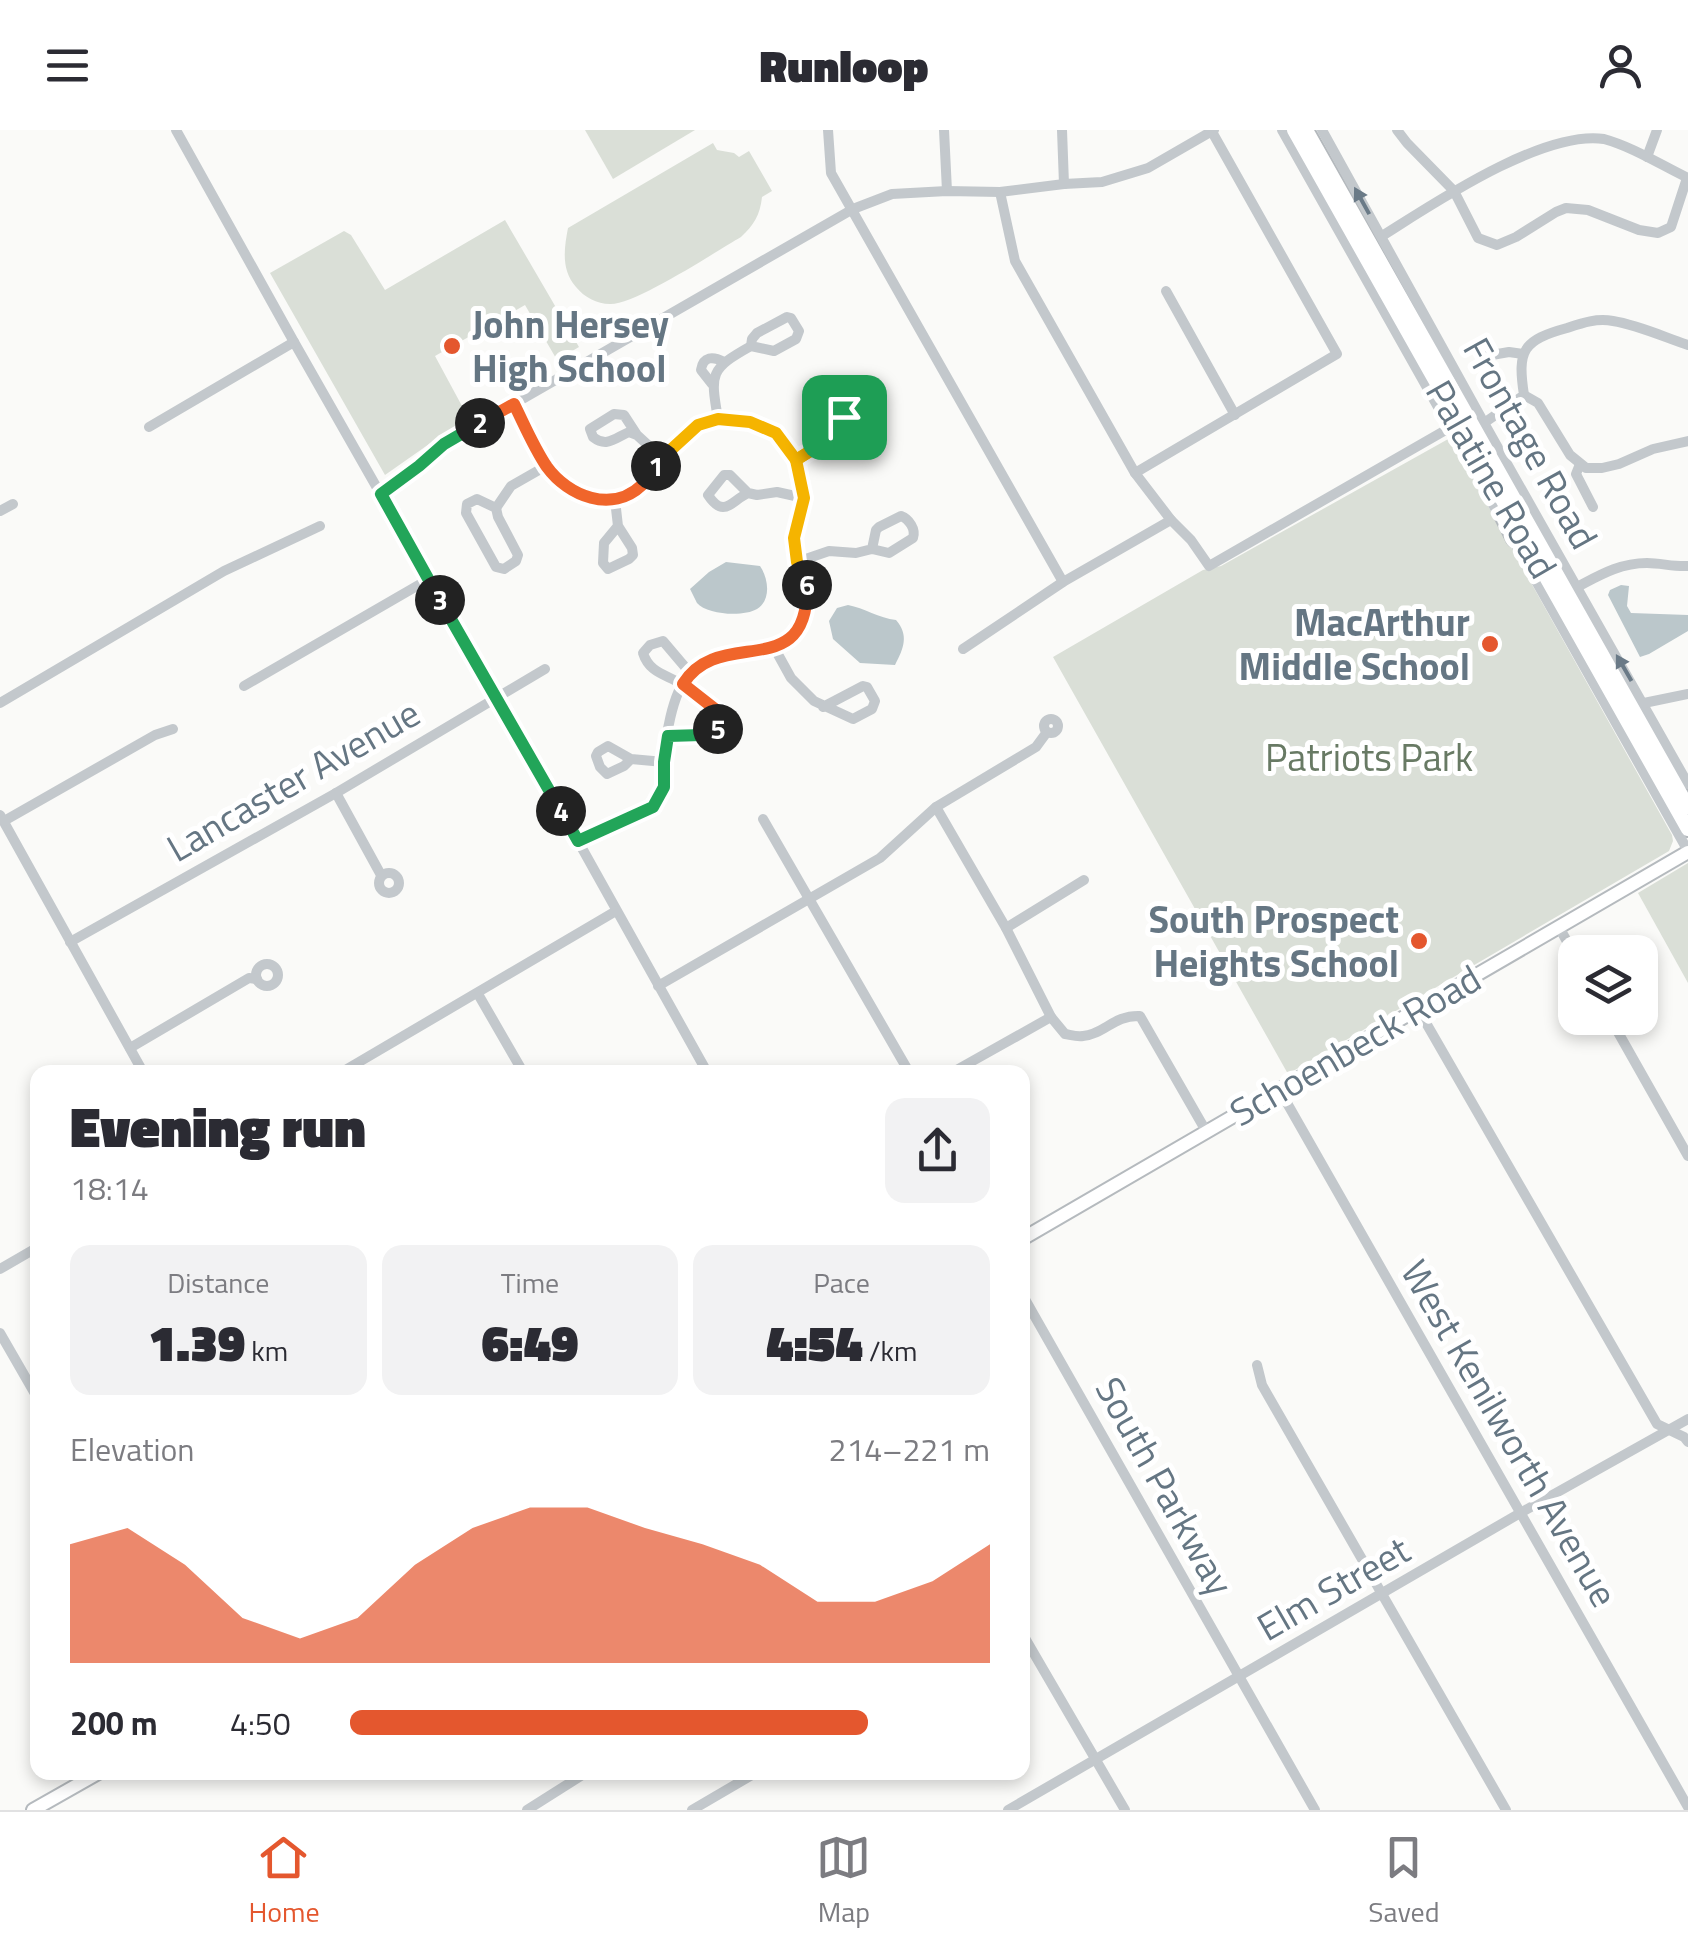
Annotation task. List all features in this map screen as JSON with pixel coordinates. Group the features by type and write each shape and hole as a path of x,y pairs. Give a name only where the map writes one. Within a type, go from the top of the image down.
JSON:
{"highway":[{"name":"Palatine Road","path":"1294,130 1688,829"},
{"name":"Palatine Road","path":"1306,130 1688,807"},
{"path":"1428,369 1514,539"}],"main road":[{"name":"Schoenbeck Road","path":"1030,1234 1688,852"},
{"path":"33,1810 86,1780"}],"street":[{"path":"176,130 703,1065"},
{"path":"828,130 831,173 1062,582"},
{"path":"944,130 947,190"},
{"path":"1062,130 1064,184"},
{"path":"381,494 444,444 852,210 892,194 1000,192 1102,182 1148,168 1212,130 1337,354 1135,472"},
{"name":"Frontage Road","path":"1282,130 1688,852"},
{"name":"Frontage Road","path":"1322,130 1688,784"},
{"path":"1382,236 1454,191 1516,154 1543,144 1601,138 1688,178 1671,227 1658,233 1588,210 1566,208 1497,246 1478,238 1454,191 1397,130"},
{"path":"1647,157 1657,130"},
{"path":"1000,192 1016,261 1135,472 1209,566 1451,427"},
{"path":"1166,291 1235,415"},
{"path":"712,384 724,362 752,346 774,351 796,338 799,331 787,317 753,336 752,346"},
{"path":"1688,345 1613,321 1592,320 1540,336 1523,354 1520,370 1524,395 1538,404 1570,455 1586,468 1619,464 1654,449 1688,441"},
{"path":"148,427 294,342"},
{"path":"1486,356 1523,354"},
{"path":"718,419 712,384 701,370 702,363 711,358 724,362"},
{"path":"1484,424 1524,395"},
{"path":"514,404 546,466 563,485 588,499 614,500 640,488 662,458 698,425 718,419 750,422 776,433 796,460 804,498 794,538 797,562 808,588 804,614 794,635 774,649 732,652 704,663 687,679 672,712 664,787 653,807 578,841"},
{"path":"638,434 662,458"},
{"path":"796,460 820,445"},
{"path":"1580,464 1576,474 1592,507"},
{"path":"496,508 477,499 470,501 465,510 496,567 502,569 516,561 518,554 496,508 510,486 546,466"},
{"path":"748,493 778,492 804,498"},
{"path":"614,500 618,526"},
{"path":"0,511 12,504"},
{"path":"963,649 1062,582 1171,520"},
{"path":"0,703 224,571 320,526"},
{"path":"797,562 829,552 872,549"},
{"path":"1578,587 1622,566 1688,566"},
{"path":"244,686 429,579"},
{"path":"774,649 791,678 823,706 853,718 872,709 875,701 863,686 823,706"},
{"name":"Lancaster Avenue","path":"70,942 336,793 545,669"},
{"path":"668,736 711,734 722,724 720,713 687,679"},
{"path":"1644,703 1683,695"},
{"path":"1654,722 1664,708 1683,695"},
{"path":"139,1065 2,818 173,729"},
{"path":"658,986 880,858 936,807 1036,747 1048,732"},
{"path":"630,759 664,762"},
{"path":"336,793 381,875"},
{"path":"936,807 1006,928 1050,1017 1065,1034 1083,1036 1125,1016 1140,1016 1206,1131"},
{"path":"763,820 905,1065"},
{"path":"1006,928 1084,880"},
{"path":"354,1065 616,911"},
{"path":"1558,927 1563,935"},
{"path":"130,1048 249,978 257,979"},
{"path":"478,994 519,1065"},
{"path":"1418,1009 1658,1424 1688,1442"},
{"path":"965,1065 1050,1017"},
{"path":"1620,1035 1688,1156"},
{"name":"West Kenilworth Avenue","path":"1279,1089 1688,1807"},
{"path":"0,1269 30,1252"},
{"name":"South Parkway","path":"1030,1308 1315,1810"},
{"path":"0,1333 30,1385"},
{"path":"1258,1365 1262,1385 1506,1810"},
{"name":"Elm Street","path":"1008,1810 1688,1419"},
{"path":"1030,1648 1124,1810"},
{"path":"527,1810 575,1780"},
{"path":"692,1810 743,1780"},
{"path":"552,1796 560,1810"}],"green space":[{"path":"585,130 695,130 613,179"},
{"path":"713,143 717,150 739,157 749,151 772,191 762,197 749,228 695,265 622,302 610,304 583,294 566,266 568,228"},
{"path":"505,220 579,347 557,360 525,305 435,356 469,419 385,475 270,273 344,231 351,235 385,290"},
{"name":"Patriots Park","path":"1450,438 1673,841 1669,851 1288,1074 1053,657 1203,570 1221,566"},
{"path":"1688,863 1688,983 1638,893"}],"shaded area":[{"path":"726,562 760,566 767,588 765,600 757,609 726,614 697,603 690,589"},
{"path":"1621,585 1629,586 1627,606 1631,613 1688,615 1688,631 1640,657 1608,595"},
{"path":"848,605 896,620 904,642 895,665 860,663 833,639 829,621 837,608"}],"place":[{"name":"John Hersey High School","path":"452,346"},
{"name":"MacArthur Middle School","path":"1490,644"},
{"name":"South Prospect Heights School","path":"1419,941"}],"route":[{"path":"844,417 825,427 820,445 796,460 776,433 750,422 718,419 698,425 662,458 640,488 614,500 588,499 563,485 546,466 514,404 444,444 381,494 578,841 653,807 664,787 668,736 711,734 722,724 716,708 683,684 685,679 704,663 732,652 774,649 794,635 804,614 808,588 797,562 794,538 804,498 796,460 820,445 840,448 855,439 857,433 850,419 844,417"}]}
